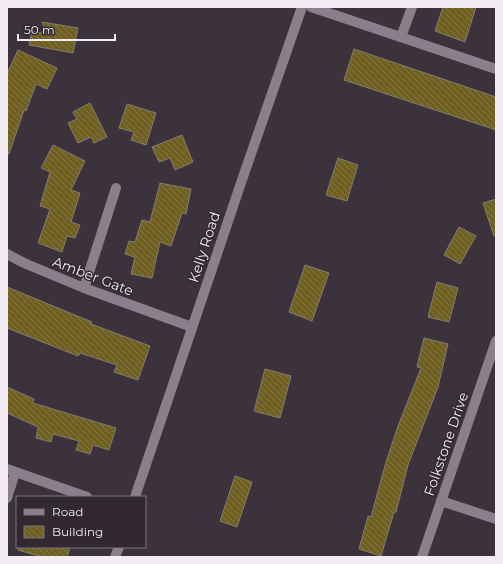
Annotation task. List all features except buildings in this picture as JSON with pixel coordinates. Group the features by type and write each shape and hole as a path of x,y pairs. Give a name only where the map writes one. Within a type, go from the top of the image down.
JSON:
{"street":[{"name":"Kelly Road","path":"135,496 302,7"},
{"path":"311,7 496,69"},
{"path":"401,38 412,7"},
{"path":"84,288 116,188"},
{"name":"Amber Gate","path":"7,254 24,264 84,288 192,327"},
{"name":"Folkstone Drive","path":"422,557 496,341"},
{"path":"7,498 11,471 84,496"},
{"path":"441,501 496,519"}]}
